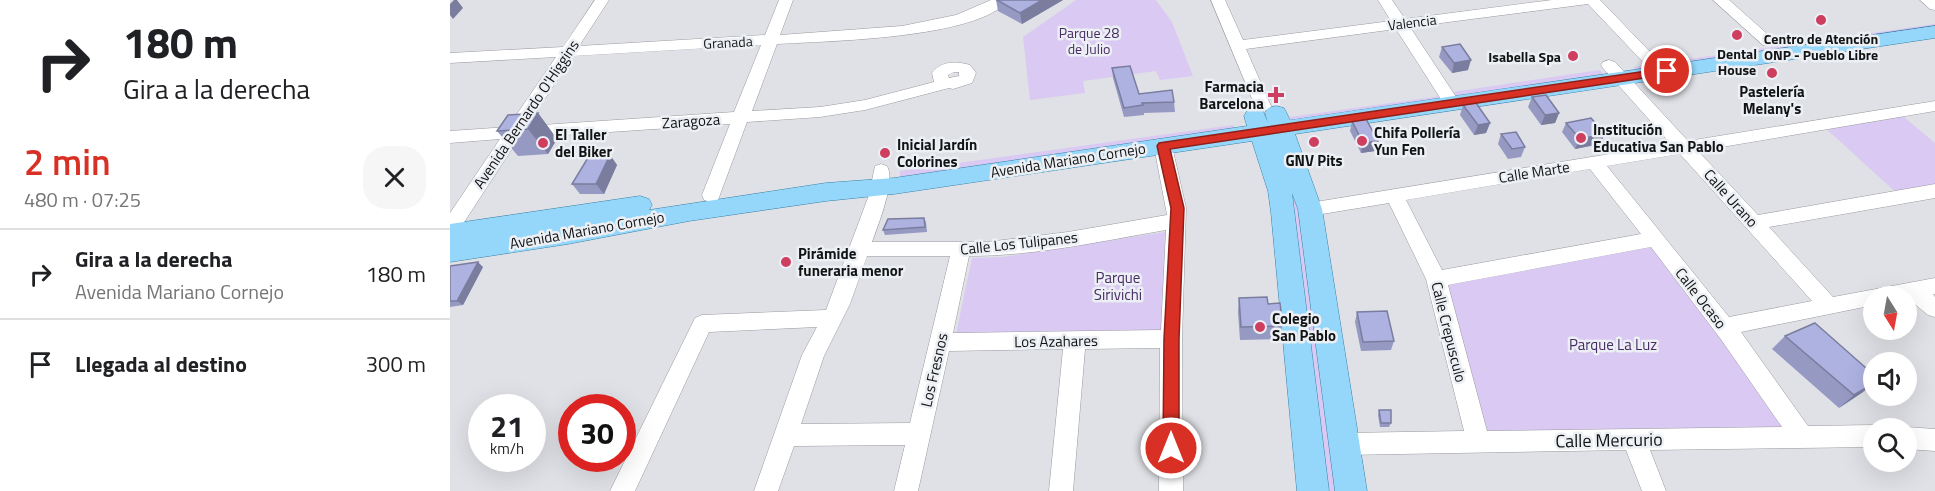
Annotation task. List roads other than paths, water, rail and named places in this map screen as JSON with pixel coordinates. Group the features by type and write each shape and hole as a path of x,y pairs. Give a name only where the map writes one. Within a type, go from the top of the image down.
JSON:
{"main road":[{"name":"Avenida Mariano Cornejo","path":"1615,71 1648,59 1933,15"},
{"name":"Avenida Mariano Cornejo","path":"450,252 590,231 689,212 826,192 880,179 1267,119 1448,96 1615,71 1933,15"},
{"name":"Avenida Mariano Cornejo","path":"450,233 711,195 880,179 1163,146 1267,119"},
{"path":"1267,119 1310,209 1351,491"},
{"path":"1267,119 1283,212 1313,491"}],"street":[{"name":"Avenida Bernardo O'Higgins","path":"450,228 602,0"},
{"path":"711,195 786,0"},
{"name":"Granada","path":"450,58 908,30 972,15 1002,0"},
{"path":"1218,0 1239,45 1267,119"},
{"path":"1385,0 1448,96"},
{"name":"Valencia","path":"1239,45 1586,0"},
{"path":"1592,0 1648,59"},
{"path":"1720,0 1774,41"},
{"path":"1735,0 1774,41"},
{"name":"Calle Urano","path":"1615,71 1828,305"},
{"name":"Zaragoza","path":"450,137 844,109 887,100 938,83"},
{"name":"Calle Marte","path":"1310,209 1935,106"},
{"path":"1163,146 1176,194 1171,339 1171,491"},
{"name":"Calle Ocaso","path":"1594,162 1772,389 1803,438"},
{"path":"766,491 813,355 840,304 860,249 880,179"},
{"path":"1754,224 1935,191"},
{"name":"Calle Crepusculo","path":"1394,195 1437,279 1478,441"},
{"name":"Calle Los Tulipanes","path":"860,249 1010,247 1176,221"},
{"path":"1437,279 1655,239"},
{"name":"Los Fresnos","path":"906,491 961,249"},
{"path":"1917,289 1935,286"},
{"path":"1917,293 1935,309"},
{"path":"1724,327 1863,299"},
{"path":"622,491 702,324 832,318"},
{"name":"Los Azahares","path":"940,342 1171,339"},
{"path":"1061,491 1075,340"},
{"path":"786,435 919,434"},
{"name":"Calle Mercurio","path":"1344,444 1863,436"},
{"path":"1917,439 1935,440"},
{"path":"1634,441 1654,491"}],"place":[{"name":"Centro de Atención ONP - Pueblo Libre","path":"1821,20"},
{"name":"Dental House","path":"1737,35"},
{"name":"Isabella Spa","path":"1573,56"},
{"name":"Pastelería Melany's","path":"1772,73"},
{"name":"Farmacia Barcelona","path":"1276,95"},
{"name":"Institución Educativa San Pablo","path":"1581,138"},
{"name":"Chifa Pollería Yun Fen","path":"1362,141"},
{"name":"GNV Pits","path":"1314,142"},
{"name":"El Taller del Biker","path":"543,143"},
{"name":"Inicial Jardín Colorines","path":"885,153"},
{"name":"Pirámide funeraria menor","path":"786,262"},
{"name":"Colegio San Pablo","path":"1260,327"}],"park label":[{"name":"Parque 28 de Julio","path":"1089,40"},
{"name":"Parque Sirivichi","path":"1118,286"},
{"name":"Parque La Luz","path":"1613,344"}]}
